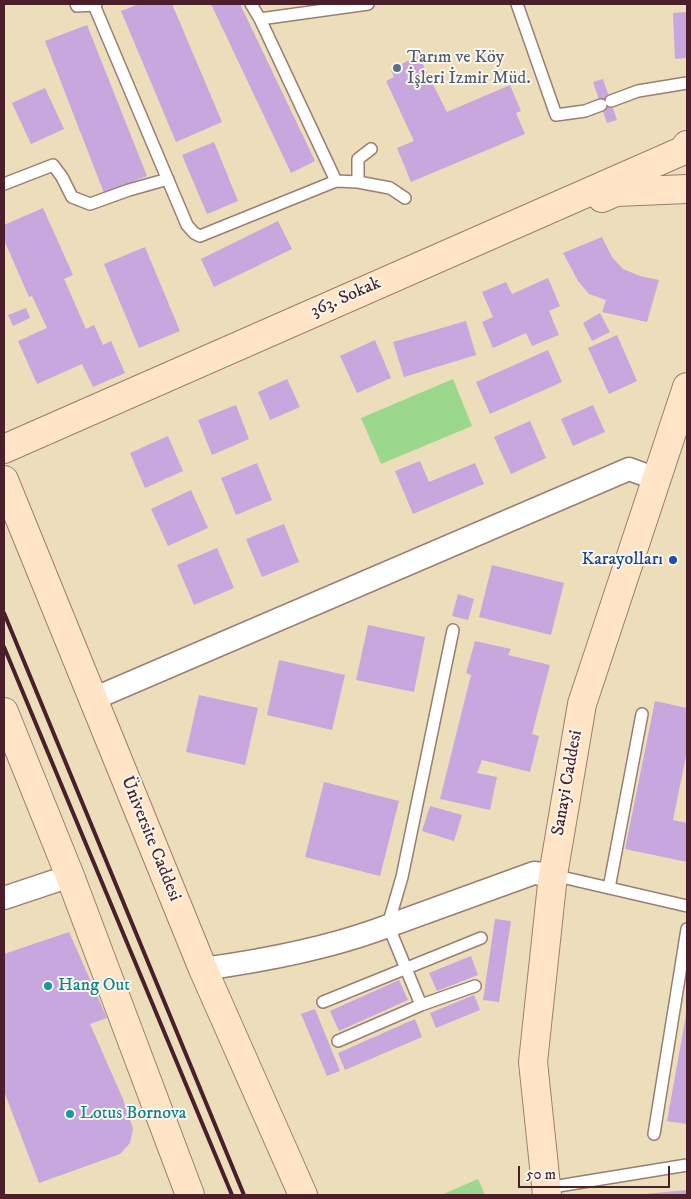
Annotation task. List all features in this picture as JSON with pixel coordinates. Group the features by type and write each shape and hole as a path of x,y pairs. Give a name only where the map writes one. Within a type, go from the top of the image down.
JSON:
{"street":[{"name":"363. Sokak","path":"4,449 685,153"},
{"path":"4,462 616,192 687,189"},
{"name":"Sanayi Caddesi","path":"546,1192 533,1062 553,876 582,704 687,386"},
{"path":"93,699 629,469 656,479"},
{"name":"Üniversite Caddesi","path":"4,480 203,969 302,1195"},
{"path":"4,712 70,876 190,1195"},
{"path":"203,969 243,964 319,947 377,930 534,873 553,876"},
{"path":"4,898 70,876"}],"lane":[{"path":"76,4 77,6 95,4 187,225 194,233 200,236 336,181 358,182 390,188 405,198"},
{"path":"251,4 260,19 336,181"},
{"path":"260,19 368,4"},
{"path":"517,4 556,115 585,111 638,91 687,83"},
{"path":"358,182 358,159 371,149"},
{"path":"4,184 53,165 62,177 72,197 90,204 168,179"},
{"path":"421,1005 388,925 402,877 453,630"},
{"path":"609,888 642,714"},
{"path":"553,876 687,906"},
{"path":"654,1134 687,929"},
{"path":"324,1002 481,938"},
{"path":"338,1041 421,1005 475,986"},
{"path":"546,1192 687,1165"}],"green space":[{"path":"453,379 472,426 381,464 361,418"},
{"path":"478,1179 485,1195 441,1195"}],"building":[{"path":"139,4 172,4 222,122 176,142 121,11"},
{"path":"211,4 240,4 315,161 291,173"},
{"path":"687,12 687,58 675,59 673,13"},
{"path":"87,25 147,176 104,193 45,41"},
{"path":"418,55 447,112 510,85 521,111 516,113 525,134 411,182 397,148 414,141 386,81 394,77 391,70"},
{"path":"603,79 617,120 607,123 593,82"},
{"path":"45,88 64,129 31,144 12,103"},
{"path":"214,142 238,201 207,214 182,155"},
{"path":"43,208 73,275 64,279 86,329 94,325 103,345 111,341 125,373 93,387 82,364 37,384 18,341 47,328 32,296 29,297 4,240 4,225"},
{"path":"278,221 292,249 214,287 201,259"},
{"path":"602,237 612,257 623,269 640,276 659,280 647,322 602,312 606,300 589,294 578,281 563,253"},
{"path":"145,247 180,331 139,348 104,264"},
{"path":"548,278 560,306 549,311 559,335 532,346 526,333 493,348 482,322 493,317 482,292 506,282 512,294"},
{"path":"26,308 30,318 13,326 8,315"},
{"path":"600,313 610,332 592,341 583,323"},
{"path":"466,321 476,355 404,377 393,342"},
{"path":"617,335 637,381 609,394 588,348"},
{"path":"375,340 391,378 357,393 340,356"},
{"path":"548,350 562,382 490,414 476,382"},
{"path":"287,379 300,407 270,420 258,392"},
{"path":"236,405 249,439 212,455 198,420"},
{"path":"593,405 605,432 573,446 561,419"},
{"path":"530,421 546,458 511,474 494,437"},
{"path":"168,436 183,471 145,488 130,453"},
{"path":"420,461 429,482 475,463 484,484 413,514 395,471"},
{"path":"257,463 272,500 236,515 221,478"},
{"path":"191,490 208,528 168,546 151,509"},
{"path":"284,524 299,562 262,577 246,539"},
{"path":"217,548 234,588 194,605 177,565"},
{"path":"492,565 564,583 551,635 479,617"},
{"path":"458,594 474,599 468,620 452,616"},
{"path":"368,625 425,637 414,692 356,680"},
{"path":"475,641 511,649 508,655 550,665 532,734 539,736 530,772 482,760 477,773 497,777 490,810 440,799 471,675 466,673"},
{"path":"279,660 345,675 332,730 267,715"},
{"path":"199,695 258,708 245,765 186,752"},
{"path":"655,701 687,708 687,751 673,820 687,823 687,862 625,849"},
{"path":"324,782 399,801 380,876 305,857"},
{"path":"430,806 462,815 454,841 422,831"},
{"path":"495,919 511,921 499,1002 483,1000"},
{"name":"Lotus Bornova","path":"69,932 107,1018 90,1024 123,1099 133,1129 130,1143 120,1154 39,1183 4,1091 4,954"},
{"path":"471,956 478,975 437,991 429,973"},
{"path":"399,980 408,1000 339,1031 330,1011"},
{"path":"474,995 480,1010 436,1028 430,1013"},
{"path":"315,1009 340,1071 327,1076 301,1014"},
{"path":"687,1015 687,1124 667,1121"},
{"path":"415,1019 422,1037 345,1070 338,1053"},
{"path":"687,1190 687,1195 645,1195 645,1194"}],"railway":[{"path":"4,613 244,1195"},
{"path":"4,647 232,1195"}],"place":[{"name":"Tarım ve Köy İşleri İzmir Müd.","path":"397,68"},
{"name":"Karayolları","path":"673,560"},
{"name":"Hang Out","path":"48,986"},
{"name":"Lotus Bornova","path":"70,1114"}]}
